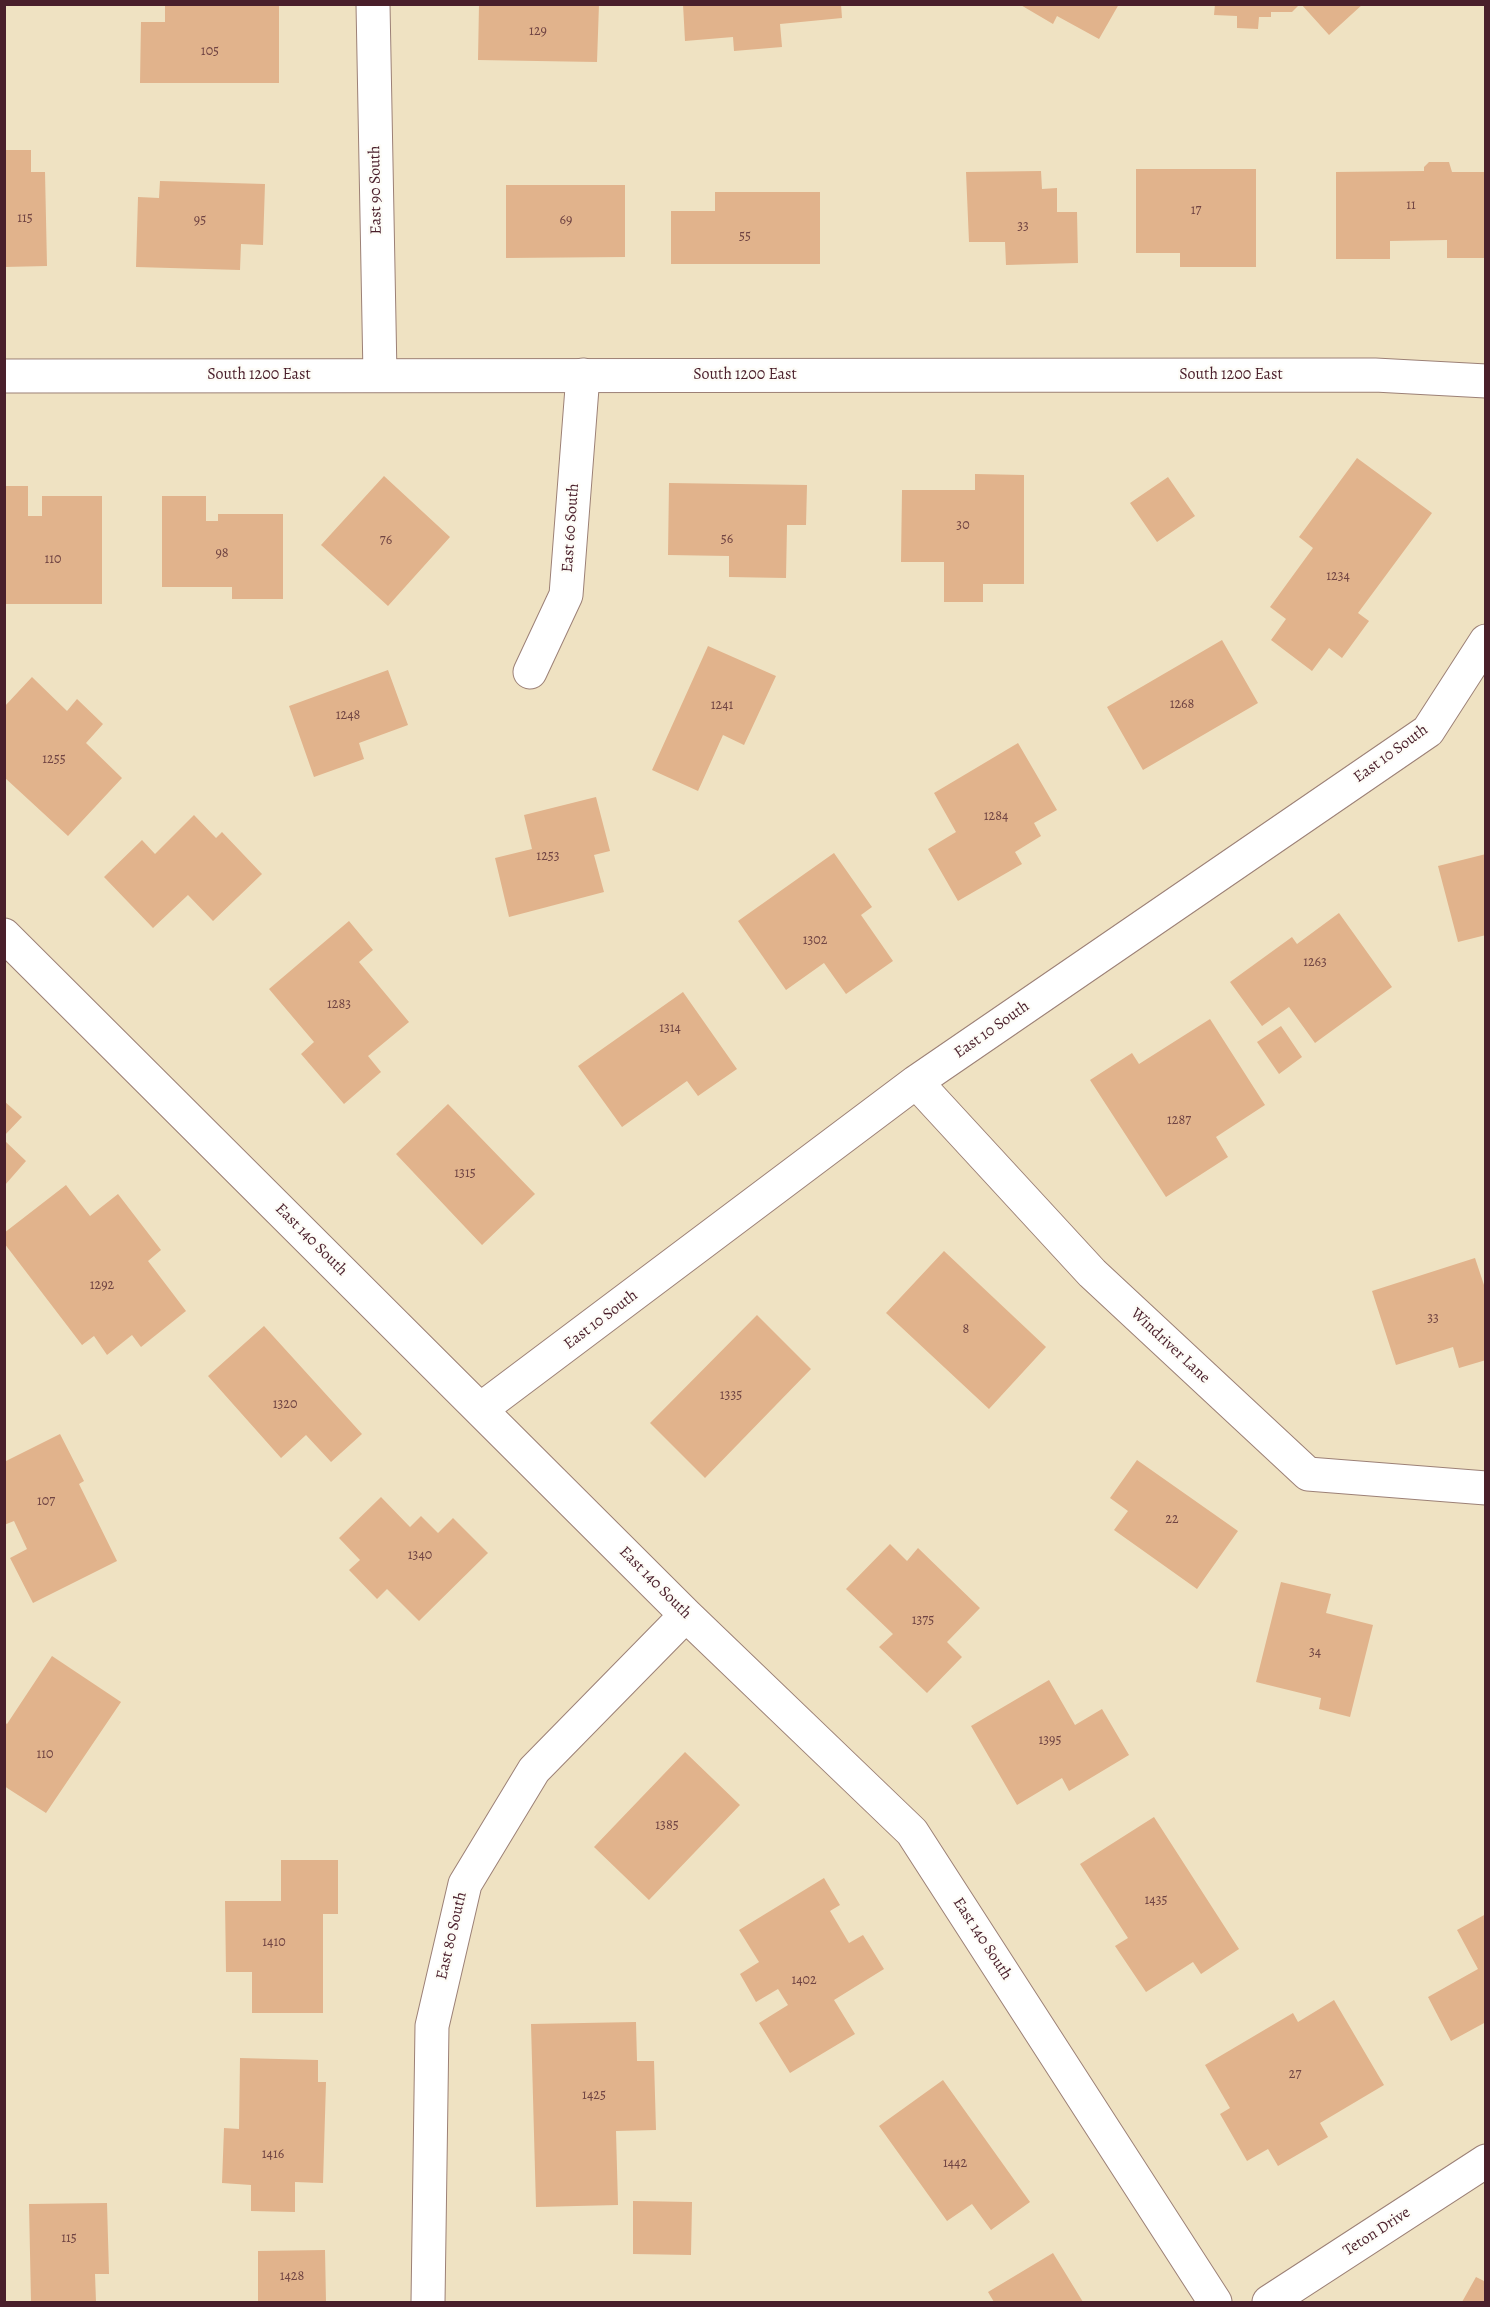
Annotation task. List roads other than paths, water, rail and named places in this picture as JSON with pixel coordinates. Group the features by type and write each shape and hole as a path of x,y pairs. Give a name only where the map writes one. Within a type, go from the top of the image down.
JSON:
{"street":[{"name":"East 90 South","path":"373,4 380,375"},
{"name":"East 60 South","path":"530,672 566,595 583,375"},
{"name":"South 1200 East","path":"4,376 1376,375 1485,381"},
{"name":"East 10 South","path":"481,1409 916,1082 1428,730 1485,641"},
{"name":"East 140 South","path":"4,935 686,1614 912,1832 1215,2302"},
{"name":"Windriver Lane","path":"916,1082 1092,1273 1308,1474 1485,1488"},
{"name":"East 80 South","path":"428,2302 432,2026 465,1884 534,1770 686,1614"},
{"name":"Teton Drive","path":"1269,2302 1485,2161"}]}
